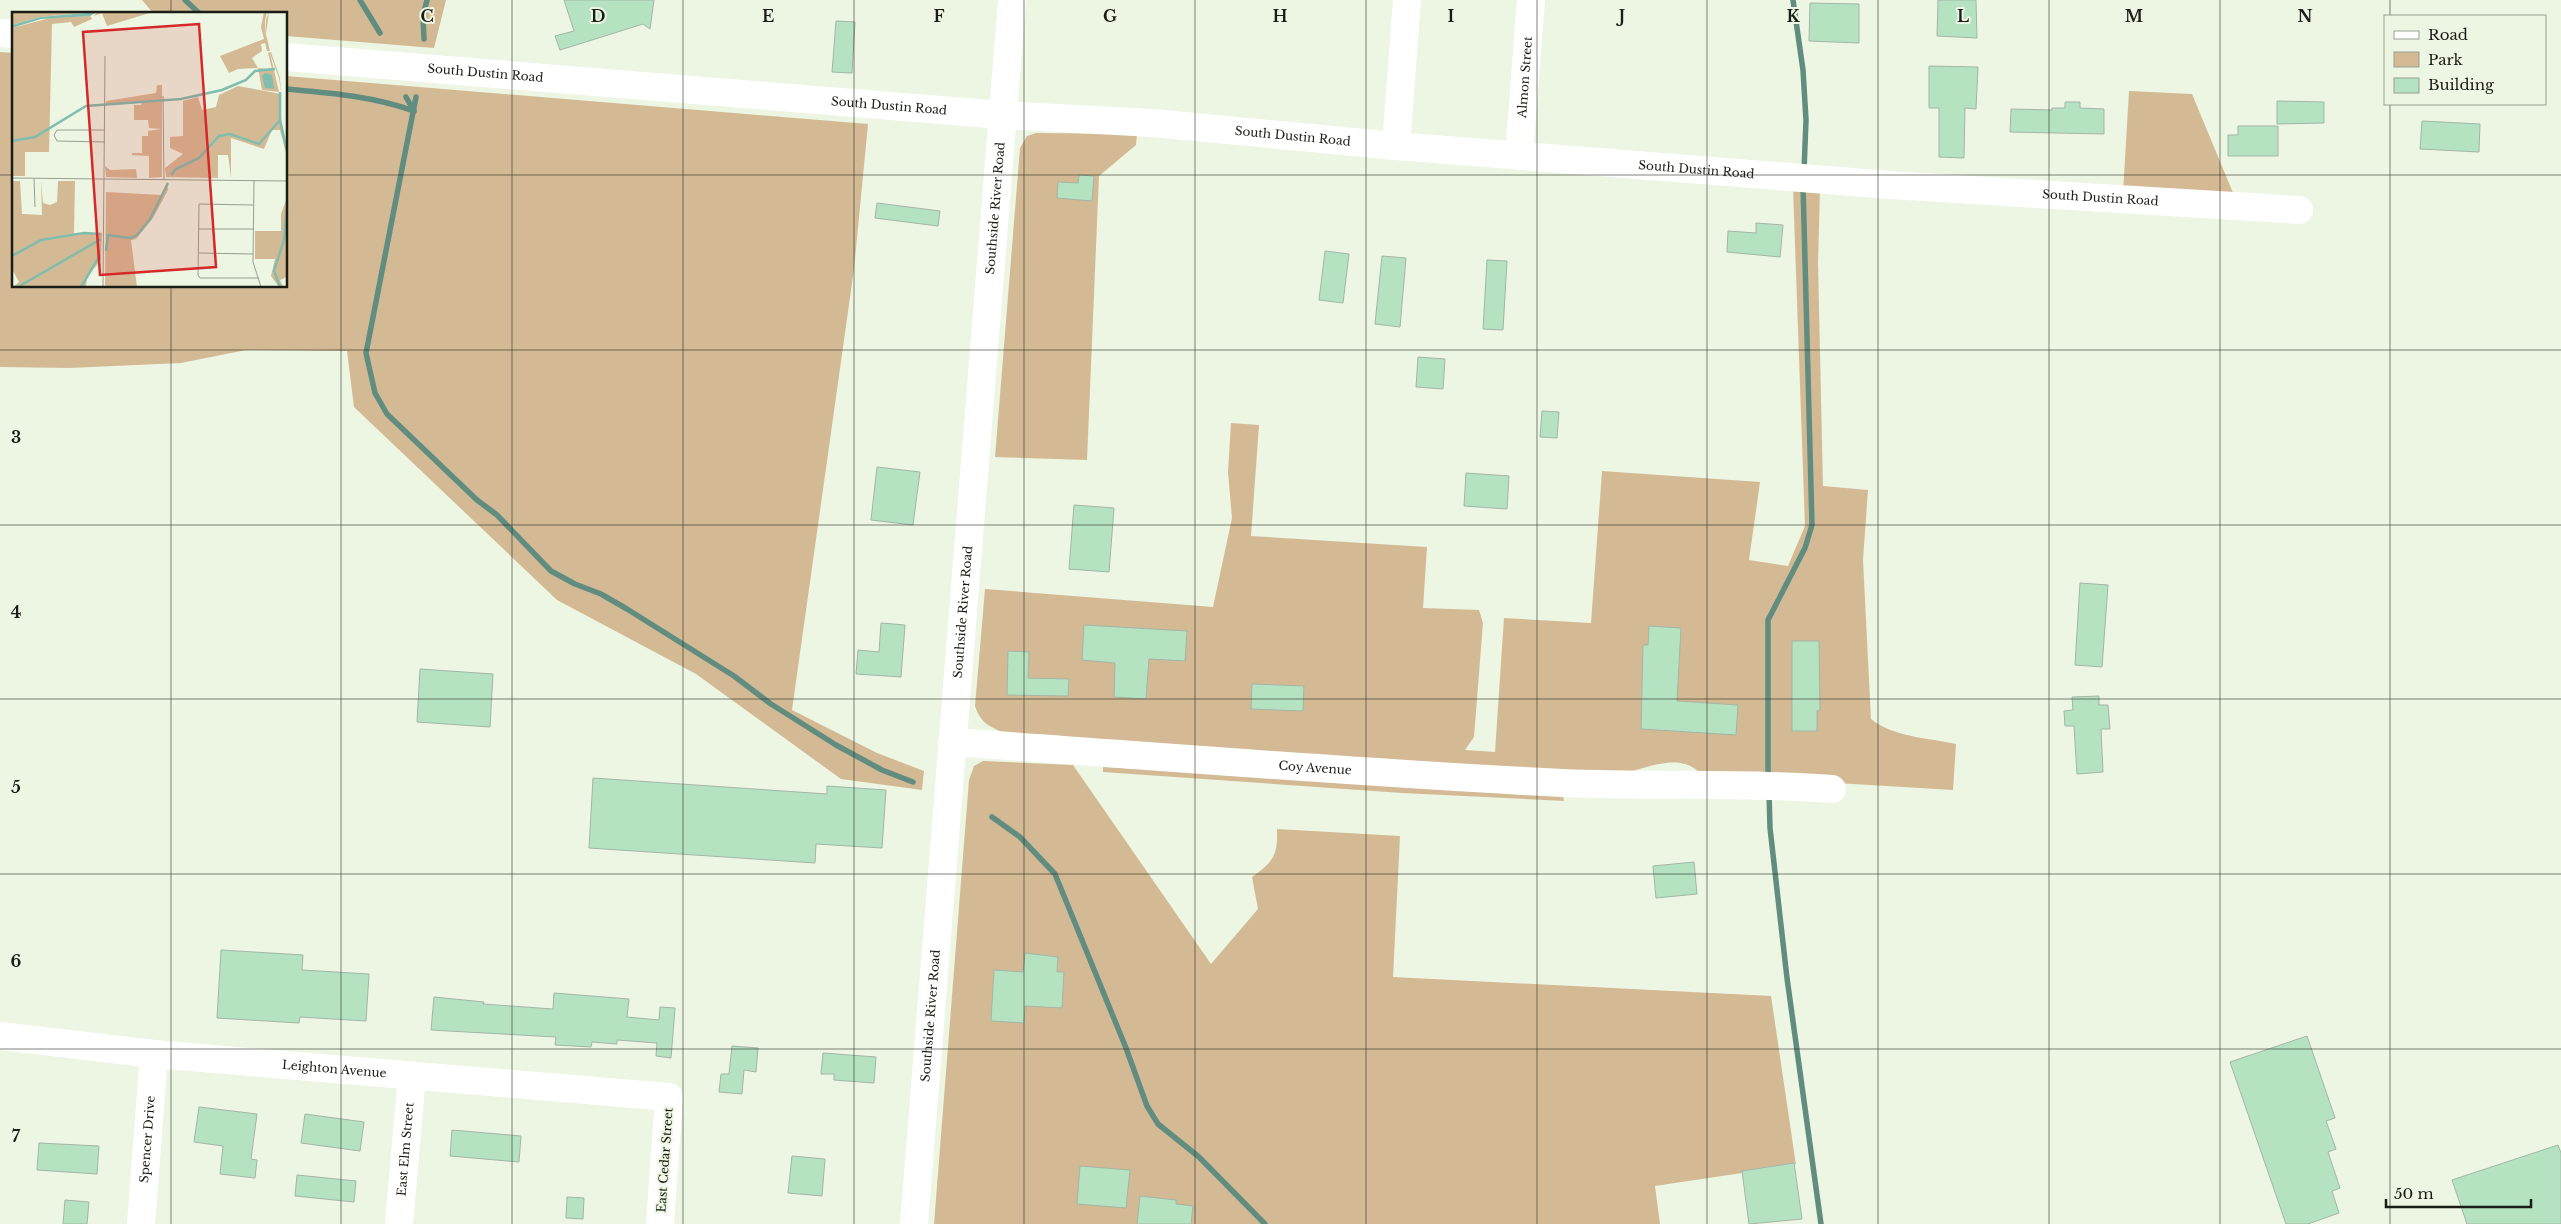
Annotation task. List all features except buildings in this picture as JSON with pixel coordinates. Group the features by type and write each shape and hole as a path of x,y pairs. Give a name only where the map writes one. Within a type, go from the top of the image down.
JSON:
{"street":[{"name":"Southside River Road","path":"914,1224 1012,0"},
{"path":"1396,146 1407,0"},
{"name":"Almon Street","path":"1519,156 1530,0"},
{"name":"South Dustin Road","path":"288,57 1002,115 1153,123 1396,146 1969,191 2299,210"},
{"name":"Coy Avenue","path":"952,742 1426,776 1577,784 1763,784 1832,789"},
{"name":"Leighton Avenue","path":"0,1036 154,1054 669,1097"},
{"name":"Spencer Drive","path":"141,1224 154,1054"},
{"name":"East Elm Street","path":"399,1224 412,1075"},
{"name":"East Cedar Street","path":"660,1224 669,1097"}],"green space":[{"path":"142,0 446,0 434,48 288,36 288,12 152,12"},
{"path":"0,52 12,53 12,288 288,288 288,76 868,124 854,269 792,710 877,753 924,771 922,790 841,779 696,674 557,600 354,407 347,351 246,350 181,363 69,368 0,367"},
{"path":"2129,91 2192,94 2236,200 2123,193"},
{"path":"1036,133 1137,134 1136,145 1099,176 1087,460 995,457 1020,148 1027,136"},
{"path":"1793,188 1820,190 1818,263 1823,486 1868,490 1863,560 1871,719 1890,730 1900,733 1956,744 1953,790 1702,775 1693,768 1673,762 1662,763 1618,775 1011,736 989,726 981,718 975,706 985,589 1213,607 1232,518 1228,472 1231,423 1259,425 1251,536 1427,547 1423,608 1479,610 1483,623 1474,737 1465,750 1495,752 1504,618 1591,623 1602,471 1760,482 1749,560 1788,566 1805,526"},
{"path":"983,761 1073,765 1211,964 1258,909 1252,877 1265,867 1273,857 1277,829 1400,836 1393,977 1771,996 1796,1165 1794,1163 1655,1186 1660,1224 934,1224 969,780 974,766"},
{"path":"1103,767 1562,792 1564,801 1402,793 1103,772"}],"waterway":[{"path":"185,0 198,12"},
{"path":"360,0 380,33"},
{"path":"424,39 423,16 427,0"},
{"path":"1793,0 1803,70 1806,120 1804,171"},
{"path":"288,89 367,99 414,111"},
{"path":"406,97 414,111"},
{"path":"416,97 366,353 375,393 387,414 477,500 497,515 551,571 575,584 601,594 627,609 734,676 771,704 836,745 882,770 913,782"},
{"path":"1768,778 1768,620 1805,548 1812,525 1803,185"},
{"path":"1769,792 1770,828 1787,978 1821,1224"},
{"path":"992,817 1020,837 1055,874 1126,1048 1147,1106 1158,1124 1199,1157 1265,1224"}]}
